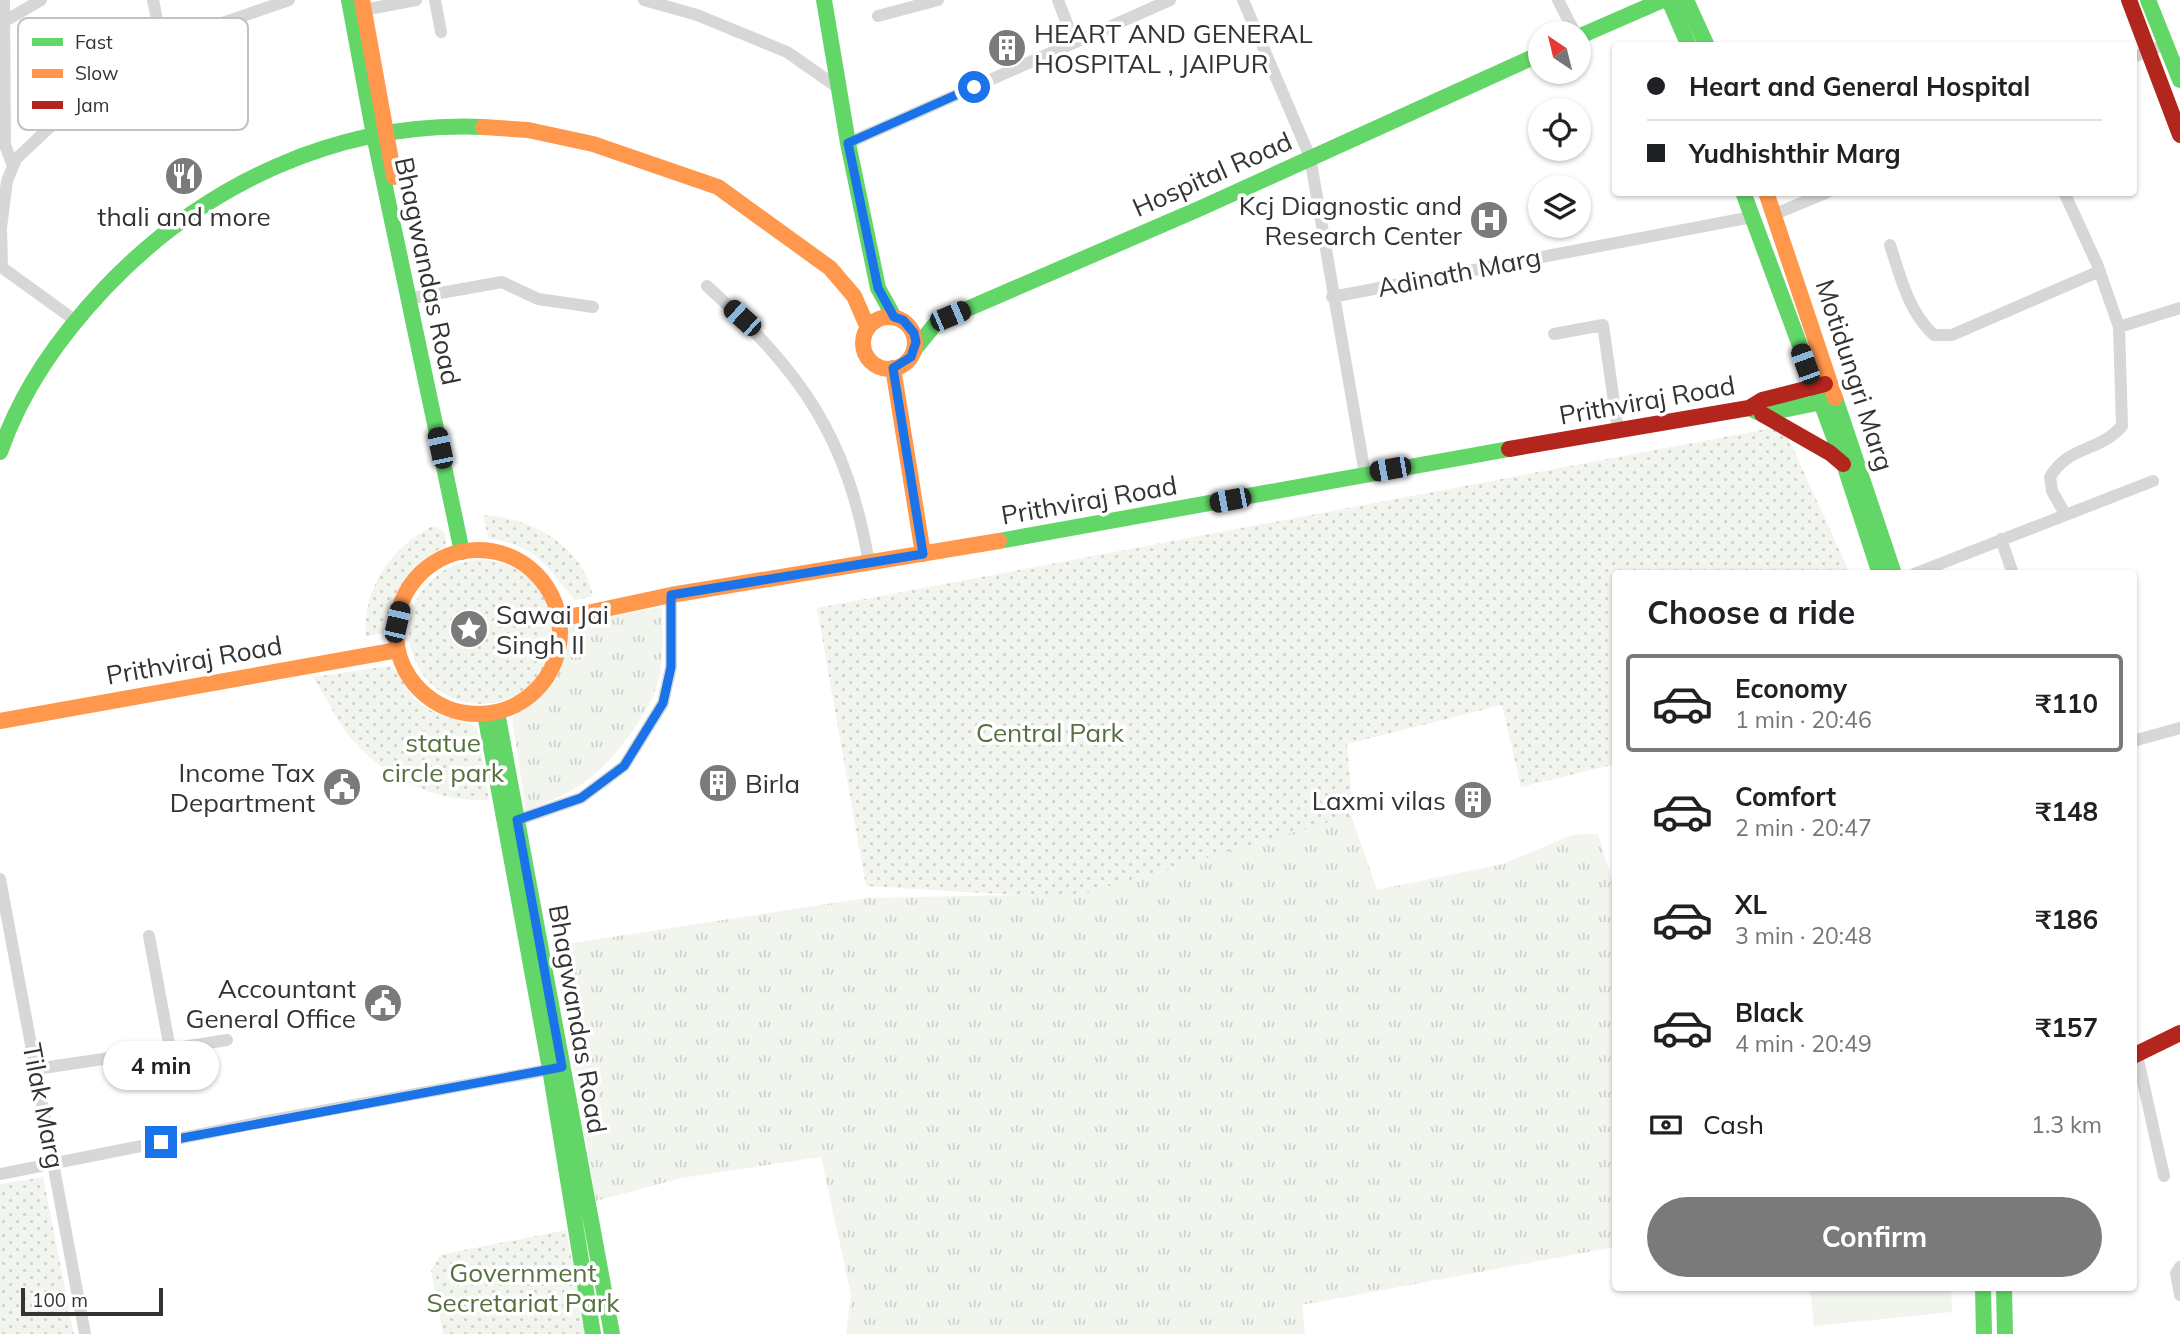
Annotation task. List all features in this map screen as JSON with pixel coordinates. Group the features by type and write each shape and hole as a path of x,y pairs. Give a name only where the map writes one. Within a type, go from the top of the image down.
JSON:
{"street":[{"path":"4,0 5,145 13,166"},
{"path":"5,20 41,0"},
{"path":"153,0 157,18"},
{"path":"237,18 289,0"},
{"name":"Bhagwandas Road","path":"349,0 466,551"},
{"path":"363,5 416,0"},
{"path":"435,0 441,32"},
{"path":"644,0 697,15 787,52 840,89"},
{"path":"824,0 848,143 874,268 884,304 894,317 909,326 916,342 906,362 893,368 877,365 865,353 863,345 868,328 879,318 894,317"},
{"path":"878,16 917,2 938,0"},
{"path":"1058,0 1074,43"},
{"path":"848,143 1170,0"},
{"path":"1243,0 1310,157 1365,474"},
{"path":"1558,0 1569,21"},
{"path":"1591,29 1663,0"},
{"path":"1669,0 1687,42"},
{"path":"1686,0 1705,42"},
{"path":"2129,0 2180,135"},
{"path":"2148,0 2180,80"},
{"name":"Bhagwandas Road","path":"363,5 379,134 418,297 466,551"},
{"path":"2137,55 2166,44"},
{"name":"Hospital Road","path":"914,350 937,322 1201,208 1528,59"},
{"path":"0,452 12,414 46,357 123,265 167,228 218,193 308,152 379,134 435,127 522,129 615,148 720,188 816,257 861,305 868,328"},
{"path":"47,130 16,159 7,181 1,228 1,266 76,321"},
{"path":"1744,196 1813,387 1846,467 1879,570"},
{"name":"Motidungri Marg","path":"1768,196 1893,570"},
{"path":"1775,214 1818,196"},
{"path":"2065,514 2052,491 2050,477 2059,462 2103,441 2122,426 2119,327 2100,271 2066,196"},
{"name":"Adinath Marg","path":"1332,296 1752,217"},
{"path":"1890,245 1912,309 1919,321 1934,335 1952,335 2076,285 2100,271"},
{"path":"842,283 854,287 862,285 870,279 874,268"},
{"path":"418,297 502,282 538,299 593,307"},
{"path":"707,286 760,335 794,375 823,418 849,478 861,516 869,562"},
{"path":"2119,327 2180,308"},
{"path":"909,326 937,322"},
{"path":"1554,334 1603,325 1618,430"},
{"path":"893,368 923,554"},
{"name":"Prithviraj Road","path":"559,619 671,595 1094,526 1365,474 1618,430 1756,411 1762,400 1832,382"},
{"path":"1756,411 1820,403 1837,398"},
{"path":"1756,411 1830,453 1846,467"},
{"path":"1924,570 2153,481"},
{"path":"2001,539 2012,570"},
{"path":"466,551 505,555 528,568 546,586 559,619 559,646 550,671 533,692 491,713 452,710 429,698 412,680 397,644 401,605 413,583 431,565 466,551"},
{"path":"517,820 581,798 624,766 663,703 671,667 671,595"},
{"name":"Prithviraj Road","path":"0,714 397,644"},
{"name":"Prithviraj Road","path":"0,720 397,644"},
{"name":"Bhagwandas Road","path":"491,713 517,820 556,1068 593,1334"},
{"name":"Bhagwandas Road","path":"491,713 556,1068 612,1334"},
{"path":"2137,740 2180,728"},
{"name":"Tilak Marg","path":"0,879 85,1334"},
{"path":"149,936 170,1049"},
{"path":"2137,1050 2180,1033"},
{"path":"36,1069 227,1040"},
{"path":"2137,1064 2164,1176"},
{"path":"0,1174 556,1068"},
{"path":"2180,1266 2176,1273 2180,1295"},
{"path":"1983,1291 1984,1334"},
{"path":"2004,1291 2005,1334"}],"green space":[{"name":"Central Park","path":"1783,426 1848,570 1612,570 1612,765 1521,787 1502,705 1347,744 1353,815 1068,898 866,886 817,608"},
{"path":"483,515 519,521 552,538 578,563 593,596 575,600 547,567 530,552 488,538"},
{"path":"431,527 437,527 445,533 446,546 422,562 406,581 395,604 387,631 366,637 369,603 382,572 403,546"},
{"path":"481,560 508,566 532,581 547,605 553,632 547,659 532,683 508,698 481,704 454,698 430,683 415,659 409,632 415,605 430,581 454,566"},
{"path":"662,607 660,675 652,699 634,729 611,758 588,780 561,796 526,810 512,718 548,683 558,666 570,624"},
{"name":"statue circle park","path":"389,666 424,706 477,728 489,800 449,797 410,784 392,774 375,762 347,733 313,677"},
{"path":"1350,812 1377,890 1503,864 1572,835 1598,834 1612,880 1612,1248 1302,1305 1305,1334 846,1334 851,1295 821,1157 681,1178 596,1201 553,946 866,898 1065,894"},
{"path":"43,1177 74,1334 0,1334 0,1184"},
{"name":"Government Secretariat Park","path":"566,1230 586,1334 443,1334 431,1271 440,1255"},
{"path":"1810,1291 1951,1291 1952,1312 1814,1326"}],"traffic: fast":[{"path":"349,0 374,135 462,552"},
{"path":"824,0 848,143 878,288 894,317"},
{"path":"1591,31 1663,0"},
{"path":"1669,0 1687,42"},
{"path":"1686,0 1705,42"},
{"path":"2148,0 2180,80"},
{"path":"914,350 937,322 1201,208 1528,59"},
{"path":"0,452 31,385 72,325 105,288 144,251 185,218 230,190 277,166 326,148 377,135 429,128 483,127"},
{"path":"1744,196 1845,467 1879,570"},
{"path":"1835,398 1893,570"},
{"path":"1755,411 1762,414 1832,400"},
{"path":"999,541 1509,449"},
{"path":"497,712 612,1334"},
{"path":"485,714 550,1069 593,1334"},
{"path":"1983,1291 1984,1334"},
{"path":"2004,1291 2005,1334"}],"traffic: slow":[{"path":"362,0 394,177"},
{"path":"483,127 528,130 593,144 718,187 830,268 854,296 868,328"},
{"path":"1767,196 1835,398"},
{"path":"889,317 899,319 907,325 913,333 915,343 913,353 907,361 899,367 889,369 879,367 871,361 865,353 863,343 865,333 871,325 879,319 889,317"},
{"path":"893,368 923,554"},
{"path":"559,619 671,595 999,541"},
{"path":"478,550 509,557 536,574 553,601 560,632 553,663 536,690 509,707 478,714 447,707 420,690 403,663 396,632 403,601 420,574 447,557 478,550"},
{"path":"0,721 398,650"}],"traffic: jam":[{"path":"2129,0 2180,135"},
{"path":"1509,449 1749,408 1762,400 1825,384"},
{"path":"1762,414 1830,453 1843,464"},
{"path":"2137,1054 2180,1033"}],"place":[{"name":"HEART AND GENERAL HOSPITAL , JAIPUR","path":"1007,48"},
{"name":"thali and more","path":"184,176"},
{"name":"Kcj Diagnostic and Research Center","path":"1489,220"},
{"name":"Sawai Jai Singh II","path":"469,629"},
{"name":"Birla","path":"718,783"},
{"name":"Income Tax Department","path":"342,787"},
{"name":"Laxmi vilas","path":"1473,800"},
{"name":"Accountant General Office","path":"383,1003"}],"route":[{"path":"161,1142 562,1067 517,820 581,798 624,766 663,703 671,667 671,595 923,554 893,368 911,357 916,342 909,326 894,317 884,304 878,288 848,143 974,87"}]}
